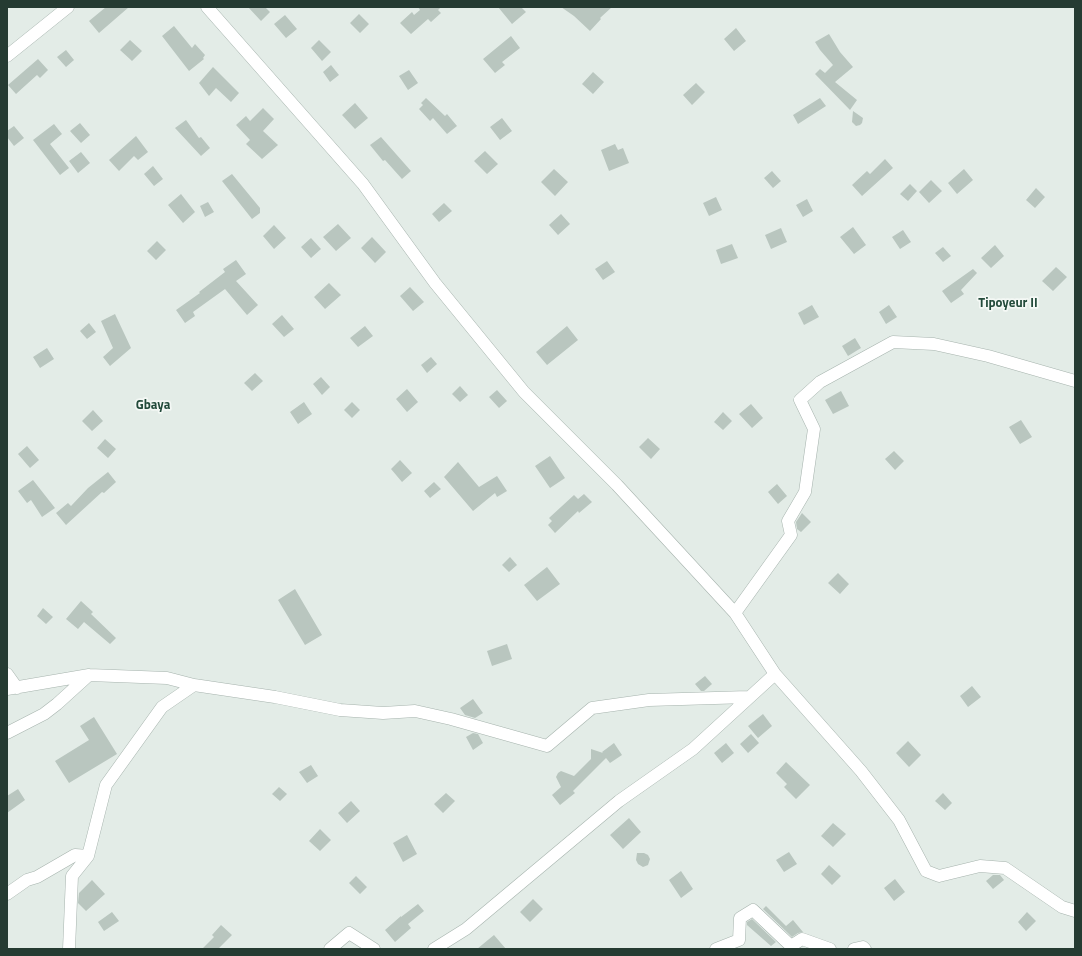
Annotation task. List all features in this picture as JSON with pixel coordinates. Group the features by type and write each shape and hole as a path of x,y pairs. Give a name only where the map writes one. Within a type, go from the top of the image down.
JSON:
{"street":[{"path":"7,56 68,7"},
{"path":"207,7 363,184 435,283 524,392 617,485 735,613 774,674 866,777 899,820 926,871 939,876 980,866 1005,868 1062,907 1075,911"},
{"path":"735,613 791,535 788,521 805,492 814,429 800,400 820,382 893,342 934,344 988,356 1075,381"},
{"path":"7,674 12,689 89,674 167,678 194,685 275,697 340,710 383,713 415,711 451,719 547,746 592,708 649,700 748,697"},
{"path":"7,733 44,714 89,674"},
{"path":"434,949 466,929 619,801 693,749 774,674"},
{"path":"69,949 72,876 88,856 106,785 162,707 194,685"},
{"path":"7,894 27,880 37,877 75,855 88,856"},
{"path":"716,949 739,940 740,918 753,910 791,946 802,939 830,949"},
{"path":"330,949 349,933 374,949"},
{"path":"854,949 863,947 865,949"}],"building":[{"path":"106,7 129,7 99,33 89,21"},
{"path":"248,7 265,7 270,12 261,21"},
{"path":"418,7 441,7 438,10 441,13 431,22 428,19 411,34 400,23 412,12 414,15 420,10"},
{"path":"498,7 521,7 526,12 512,24"},
{"path":"561,7 612,7 600,18 601,19 590,31 574,16"},
{"path":"359,14 369,24 360,33 350,23"},
{"path":"285,15 297,29 286,38 274,24"},
{"path":"174,26 192,48 195,44 205,55 203,58 204,59 189,71 162,36"},
{"path":"736,28 746,41 734,51 724,39"},
{"path":"829,34 840,52 853,67 835,82 857,100 850,110 815,74 820,69 825,73 833,65 815,42"},
{"path":"511,36 520,48 502,62 505,65 495,73 483,59"},
{"path":"130,40 142,51 132,61 120,50"},
{"path":"319,40 331,52 322,61 311,48"},
{"path":"66,50 74,60 66,67 57,57"},
{"path":"38,59 48,70 40,78 37,75 16,94 8,85"},
{"path":"331,65 339,75 330,82 323,72"},
{"path":"213,67 239,93 231,102 216,88 209,96 199,83"},
{"path":"409,70 418,83 408,90 399,76"},
{"path":"593,72 604,82 593,94 582,84"},
{"path":"696,83 705,92 692,105 683,95"},
{"path":"426,98 445,116 447,114 457,126 447,134 433,118 430,121 419,109 423,105 421,103"},
{"path":"820,98 826,106 798,124 793,115"},
{"path":"355,103 368,118 355,129 342,115"},
{"path":"263,108 274,119 263,131 278,145 262,159 246,144 250,140 236,125 246,116 250,121"},
{"path":"853,111 863,118 860,125 856,126 852,122"},
{"path":"502,118 512,131 500,140 490,127"},
{"path":"186,120 199,138 201,137 210,148 201,156 175,128"},
{"path":"80,123 90,135 81,143 70,131"},
{"path":"54,124 62,134 50,144 69,168 60,175 33,140"},
{"path":"14,126 24,138 14,146 7,137 7,131"},
{"path":"136,136 148,152 138,160 134,156 119,171 109,160"},
{"path":"381,137 411,171 402,179 385,160 383,161 370,145"},
{"path":"615,144 618,150 623,148 629,163 609,171 601,150"},
{"path":"485,151 498,164 487,174 474,161"},
{"path":"81,152 90,163 78,173 69,161"},
{"path":"885,159 893,168 862,196 852,185 867,171 870,174"},
{"path":"153,166 163,179 154,186 144,174"},
{"path":"554,169 568,182 555,196 541,182"},
{"path":"964,169 973,180 957,194 948,183"},
{"path":"772,171 781,181 773,188 764,178"},
{"path":"232,174 260,208 260,213 252,219 222,181"},
{"path":"931,180 942,191 929,203 919,192"},
{"path":"910,184 917,191 908,201 900,194"},
{"path":"1036,188 1045,197 1035,208 1026,200"},
{"path":"181,194 195,212 183,223 168,205"},
{"path":"716,197 722,210 709,216 703,203"},
{"path":"807,199 813,211 803,217 796,205"},
{"path":"208,202 214,212 205,217 200,206"},
{"path":"444,203 452,211 439,222 432,214"},
{"path":"561,214 570,224 558,235 549,225"},
{"path":"338,224 351,238 336,251 323,237"},
{"path":"274,225 286,238 274,249 263,236"},
{"path":"853,227 866,245 854,254 840,237"},
{"path":"781,228 787,242 771,249 765,235"},
{"path":"903,230 911,242 900,249 892,237"},
{"path":"372,237 386,252 375,263 361,248"},
{"path":"311,238 321,249 311,258 301,247"},
{"path":"157,241 166,250 156,260 147,251"},
{"path":"732,244 738,258 721,264 716,250"},
{"path":"995,245 1004,256 991,268 981,258"},
{"path":"943,247 951,256 943,262 935,253"},
{"path":"236,260 246,274 236,281 258,305 247,315 225,289 193,312 195,316 185,323 176,310 200,293 199,292 225,272 223,269"},
{"path":"607,261 615,272 603,280 595,269"},
{"path":"1056,267 1067,277 1053,291 1042,281"},
{"path":"973,269 977,273 961,290 964,294 951,303 942,291"},
{"path":"329,283 341,295 325,309 314,297"},
{"path":"410,287 424,302 413,311 400,296"},
{"path":"812,305 819,317 804,325 798,313"},
{"path":"889,305 897,317 886,324 879,312"},
{"path":"115,314 131,348 110,366 103,357 113,348 101,321"},
{"path":"282,315 294,329 284,337 272,324"},
{"path":"89,323 96,332 87,339 80,331"},
{"path":"365,326 373,336 358,347 350,338"},
{"path":"567,326 578,340 547,365 536,352"},
{"path":"855,338 861,348 848,356 842,346"},
{"path":"47,348 54,359 40,368 33,357"},
{"path":"431,357 437,364 427,373 421,365"},
{"path":"255,373 263,381 252,391 244,383"},
{"path":"321,377 330,387 322,395 313,384"},
{"path":"460,386 468,395 460,402 452,394"},
{"path":"407,389 418,402 407,412 396,399"},
{"path":"497,390 507,401 499,408 489,397"},
{"path":"841,391 849,406 833,414 825,400"},
{"path":"304,402 312,414 298,424 290,412"},
{"path":"352,402 360,410 352,418 344,410"},
{"path":"751,404 763,418 752,428 739,414"},
{"path":"93,410 103,421 92,431 82,421"},
{"path":"723,412 732,421 723,430 714,422"},
{"path":"1021,420 1032,437 1020,444 1009,427"},
{"path":"648,438 660,449 651,459 639,447"},
{"path":"105,439 116,449 108,458 97,448"},
{"path":"27,446 39,460 30,468 18,454"},
{"path":"894,451 904,461 895,470 885,459"},
{"path":"550,456 565,478 550,488 535,466"},
{"path":"400,460 412,473 402,482 391,469"},
{"path":"458,462 479,487 497,476 507,491 497,497 495,493 473,511 444,477"},
{"path":"108,472 116,482 104,493 102,492 66,525 56,513 68,503 71,506 88,488"},
{"path":"33,480 55,508 42,517 31,500 27,503 18,491"},
{"path":"434,482 441,489 430,498 424,491"},
{"path":"777,484 787,496 778,504 768,492"},
{"path":"584,494 592,502 579,513 578,511 555,533 548,525 552,521 549,518 574,495 578,499"},
{"path":"802,513 811,522 801,532 797,529 796,522"},
{"path":"510,557 517,565 509,572 502,565"},
{"path":"547,567 560,584 537,601 524,585"},
{"path":"838,573 849,584 840,594 828,583"},
{"path":"295,589 322,635 305,645 278,600"},
{"path":"81,601 93,612 91,614 116,638 110,644 84,622 78,629 66,619"},
{"path":"43,608 53,617 46,624 37,616"},
{"path":"507,644 512,659 492,666 487,651"},
{"path":"705,676 712,684 704,691 701,691 695,684"},
{"path":"972,686 981,697 968,707 960,696"},
{"path":"473,699 483,713 475,718 465,715 460,708"},
{"path":"763,714 772,726 758,738 748,726"},
{"path":"94,717 117,754 69,783 55,761 89,740 80,726"},
{"path":"473,733 478,734 483,743 473,750 466,737"},
{"path":"751,734 759,743 748,753 740,744"},
{"path":"908,741 921,755 909,767 896,753"},
{"path":"614,743 622,755 610,763 606,758 573,791 575,793 560,805 552,795 561,787 556,777 558,773 561,771 574,776 591,759 591,749 603,753 602,752"},
{"path":"726,743 734,753 722,763 714,753"},
{"path":"786,762 810,785 796,799 784,787 787,784 776,773"},
{"path":"311,765 318,776 307,783 299,772"},
{"path":"279,787 287,794 280,801 272,794"},
{"path":"18,789 25,800 7,813 7,796"},
{"path":"446,793 455,801 443,813 434,804"},
{"path":"943,793 952,803 945,810 935,801"},
{"path":"351,801 360,811 347,823 338,813"},
{"path":"629,818 641,832 623,849 610,835"},
{"path":"833,823 846,834 833,847 821,836"},
{"path":"320,829 331,840 320,851 309,841"},
{"path":"407,835 417,854 403,862 393,843"},
{"path":"789,852 797,864 784,872 776,860"},
{"path":"637,853 644,853 648,855 650,859 648,865 643,867 638,864 636,860"},
{"path":"829,865 841,876 832,885 821,874"},
{"path":"681,871 693,889 681,898 669,880"},
{"path":"993,875 1000,875 1004,880 993,889 986,881"},
{"path":"356,876 367,887 360,894 349,883"},
{"path":"895,879 905,892 894,901 884,888"},
{"path":"92,880 105,894 86,911 78,903 79,893"},
{"path":"533,899 543,909 530,922 520,912"},
{"path":"418,904 424,911 408,924 411,928 395,942 385,930"},
{"path":"766,906 786,926 793,920 803,932 792,937 763,909"},
{"path":"112,912 119,921 104,931 98,922"},
{"path":"1027,912 1036,921 1026,931 1018,922"},
{"path":"752,919 776,942 771,946 747,925 747,922"},
{"path":"221,925 232,935 218,949 202,949 214,937 212,935"},
{"path":"494,935 506,949 477,949"}],"district":[{"name":"Tipoyeur II","path":"1008,304"},
{"name":"Gbaya","path":"153,406"}]}
